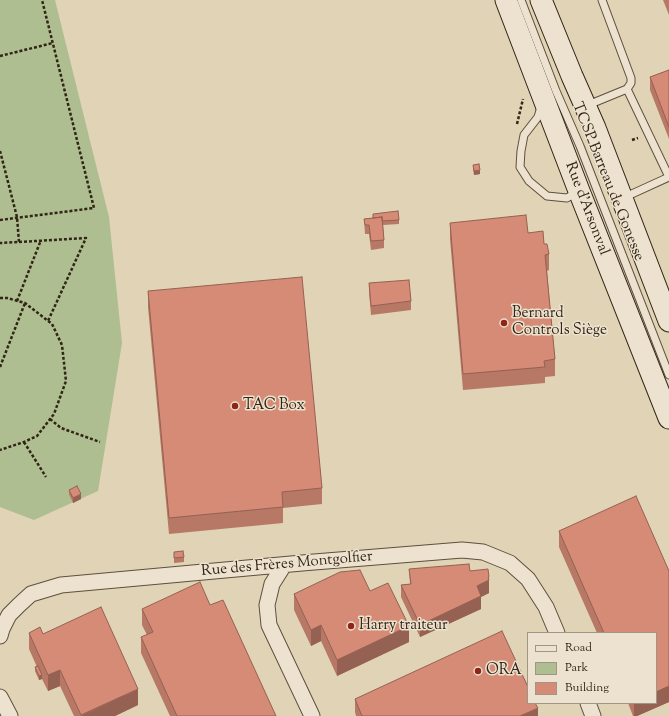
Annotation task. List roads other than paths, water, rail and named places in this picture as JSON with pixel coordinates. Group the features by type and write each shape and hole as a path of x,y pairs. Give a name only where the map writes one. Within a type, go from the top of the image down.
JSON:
{"main road":[{"name":"Rue d'Arsonval","path":"506,0 579,191 669,418"},
{"path":"541,0 595,128 669,321"}],"street":[{"name":"Rue des Frères Montgolfier","path":"0,636 9,616 19,604 31,594 61,585 462,550 483,552 510,563 528,579 546,607 557,632"},
{"path":"284,565 272,584 267,605 269,625 312,716"},
{"path":"0,697 10,716"},
{"path":"588,704 593,716"}],"lane":[{"name":"TCSP Barreau de Gonesse","path":"521,0 556,91 580,146 669,375"},
{"path":"585,106 627,88 631,83 631,78 602,0"},
{"path":"622,199 669,177 627,88"},
{"path":"544,97 538,117 524,136 520,167 529,180 547,196 567,198 579,191"}],"place":[{"name":"Bernard Controls Siège","path":"504,323"},
{"name":"TAC Box","path":"235,406"},
{"name":"Harry traiteur","path":"351,626"},
{"name":"ORA","path":"478,671"}]}
